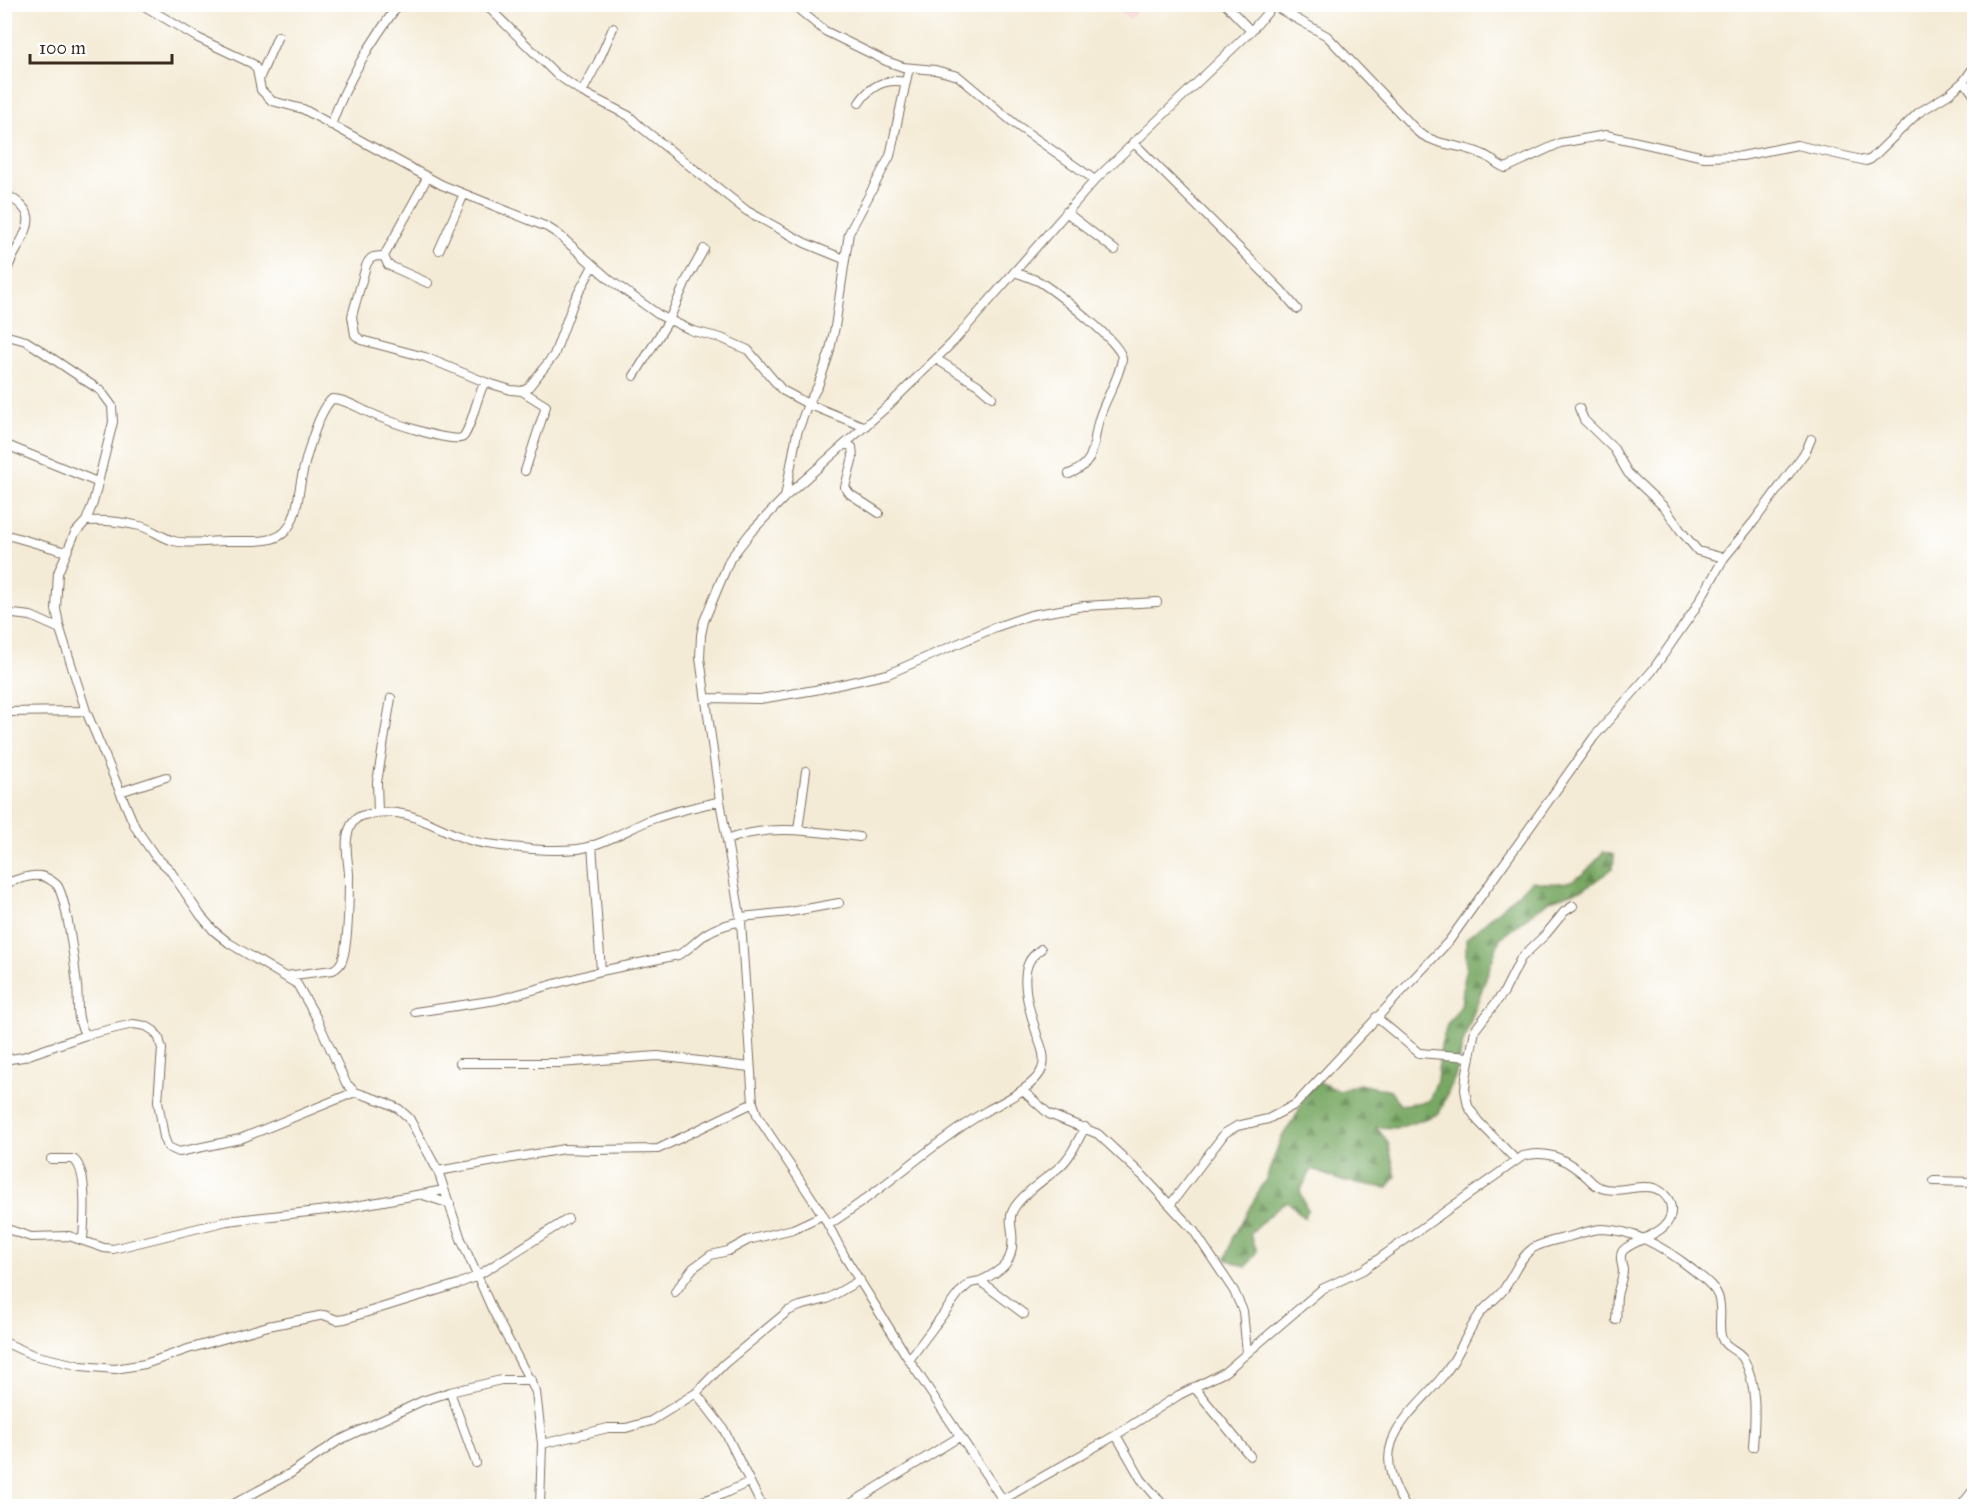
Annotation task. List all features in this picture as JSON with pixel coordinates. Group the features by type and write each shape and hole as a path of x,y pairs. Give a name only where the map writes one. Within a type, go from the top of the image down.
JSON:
{"street":[{"path":"141,4 198,38 253,64 257,70 261,90 272,101 303,109 427,178 546,226 644,305 669,320 748,350 782,390 808,404 865,427"},
{"path":"332,125 342,97 360,62 399,4"},
{"path":"485,4 556,74 582,92 629,116 747,211 805,243 844,259"},
{"path":"792,4 825,31 886,61 909,68 935,70 958,76 1015,124 1095,180"},
{"path":"1225,4 1251,31"},
{"path":"1616,1320 1617,1296 1623,1271 1621,1254 1631,1245 1658,1232 1668,1221 1670,1201 1655,1188 1648,1186 1629,1190 1599,1187 1574,1167 1553,1155 1541,1152 1523,1156 1363,1270 1322,1289 1225,1371 1194,1387 1005,1503 909,1360 823,1215 758,1117 753,1103 741,919 720,801 700,658 704,621 730,559 752,532 785,497 865,427 936,359 1095,180 1251,31 1275,5 1327,36 1419,133 1445,145 1481,153 1506,168 1560,144 1606,135 1704,157 1742,156 1797,145 1866,161 1872,159 1918,113 1949,94 1964,81 1974,67"},
{"path":"582,92 613,28"},
{"path":"258,80 278,36"},
{"path":"785,497 797,433 818,386 829,354 837,317 849,233 891,156 909,68"},
{"path":"859,103 864,94 881,83 895,80 905,82"},
{"path":"1964,81 1974,95"},
{"path":"1133,142 1281,290 1297,309"},
{"path":"384,256 427,178"},
{"path":"4,193 26,211 30,219 25,237 16,250 4,277"},
{"path":"439,250 464,194"},
{"path":"1066,212 1115,250"},
{"path":"634,376 669,320 686,281 704,249"},
{"path":"384,256 372,256 366,266 352,316 355,335 361,340 426,357 485,382 522,391 546,406 525,471"},
{"path":"384,256 388,265 428,283"},
{"path":"522,391 528,388 554,355 574,301 593,266"},
{"path":"1014,272 1037,280 1052,290 1094,325 1122,353 1099,420 1088,463 1083,469 1069,474"},
{"path":"4,335 26,341 37,348 101,391 112,406 113,422 93,503 86,521 75,532 58,573 56,609 87,711 135,827 214,931 229,943 286,975 297,984 304,994 346,1083 355,1092 386,1102 409,1118 438,1171 477,1276 492,1309 536,1392 542,1444 540,1506"},
{"path":"936,359 978,385 992,397"},
{"path":"86,521 100,520 140,526 176,542 269,541 291,525 297,511 309,450 324,410 332,399 338,399 372,414 418,429 450,439 459,439 468,429 485,382"},
{"path":"1579,408 1584,420 1614,449 1628,473 1665,508 1698,551 1724,558"},
{"path":"1170,1205 1225,1133 1237,1126 1269,1119 1296,1104 1449,940 1594,737 1652,671 1693,612 1724,558 1762,512 1806,451 1811,439"},
{"path":"4,444 97,482"},
{"path":"846,444 852,447 853,457 845,487 850,494 879,513"},
{"path":"4,534 66,552"},
{"path":"706,698 760,699 815,690 888,674 996,627 1031,615 1084,606 1157,602"},
{"path":"4,613 31,616 60,628"},
{"path":"378,812 377,782 391,698"},
{"path":"4,712 87,711"},
{"path":"798,830 806,771"},
{"path":"120,792 166,777"},
{"path":"286,975 333,970 339,967 343,959 349,908 346,840 353,822 359,816 378,812 417,817 451,834 483,844 551,850 578,849 665,815 720,801"},
{"path":"727,840 748,833 798,830 859,837"},
{"path":"592,845 601,971"},
{"path":"4,884 35,876 44,877 57,886 67,915 77,985 78,1018 86,1035"},
{"path":"415,1012 497,1000 601,971 678,955 688,951 707,933 741,919 839,903"},
{"path":"1516,1160 1478,1121 1468,1106 1465,1090 1475,1030 1504,992 1521,958 1564,912 1573,906"},
{"path":"828,1225 855,1208 946,1137 1022,1090 1040,1074 1044,1063 1043,1053 1030,1010 1025,981 1026,969 1030,960 1041,949"},
{"path":"1376,1017 1419,1053 1470,1057"},
{"path":"4,1060 23,1057 86,1035 133,1024 146,1026 159,1038 162,1049 158,1101 160,1121 168,1147 179,1152 240,1139 355,1092"},
{"path":"460,1063 559,1063 658,1056 749,1067"},
{"path":"1022,1090 1050,1114 1098,1134 1170,1205 1199,1238 1234,1291 1243,1311 1247,1353"},
{"path":"438,1171 564,1149 658,1149 753,1103"},
{"path":"909,1360 959,1293 970,1283 999,1272 1008,1260 1012,1247 1010,1216 1017,1203 1070,1155 1085,1127"},
{"path":"51,1159 72,1159 80,1168 85,1214 83,1240"},
{"path":"1934,1181 1974,1182"},
{"path":"4,1228 31,1237 62,1236 113,1249 227,1221 345,1208 444,1190"},
{"path":"418,1194 450,1204"},
{"path":"675,1292 693,1268 711,1255 728,1251 748,1240 793,1229 823,1215"},
{"path":"4,1342 33,1355 81,1366 115,1369 133,1367 268,1326 324,1315 337,1320 345,1319 458,1284 477,1276 568,1219"},
{"path":"1405,1506 1389,1467 1391,1443 1399,1428 1451,1367 1481,1312 1502,1292 1522,1259 1533,1248 1550,1241 1602,1229 1646,1239 1672,1254 1707,1282 1718,1294 1723,1341 1740,1353 1750,1373 1754,1419 1753,1447"},
{"path":"542,1444 608,1428 626,1428 651,1420 696,1393 724,1364 788,1311 800,1305 827,1299 860,1280"},
{"path":"980,1281 1024,1314"},
{"path":"230,1506 291,1473 338,1441 422,1401 501,1380 531,1380"},
{"path":"1194,1387 1250,1456"},
{"path":"450,1392 476,1462"},
{"path":"696,1393 723,1428 762,1506"},
{"path":"1116,1435 1141,1479 1164,1506"},
{"path":"847,1506 960,1437"},
{"path":"688,1506 749,1482"},
{"path":"1961,1506 1974,1489"}],"shaded area":[{"path":"1111,5 1143,5 1131,19"}],"green space":[{"path":"1603,852 1614,855 1613,868 1584,889 1550,900 1500,938 1463,1043 1456,1074 1439,1114 1398,1128 1376,1127 1388,1142 1396,1177 1387,1188 1339,1180 1312,1169 1300,1191 1307,1210 1305,1218 1287,1201 1250,1234 1257,1251 1246,1267 1226,1259 1232,1239 1266,1179 1282,1136 1294,1120 1306,1094 1319,1082 1340,1091 1359,1084 1391,1091 1400,1105 1429,1101 1437,1080 1441,1046 1447,1025 1461,1006 1466,966 1466,939 1532,881 1556,884 1573,880 1588,870"}]}
